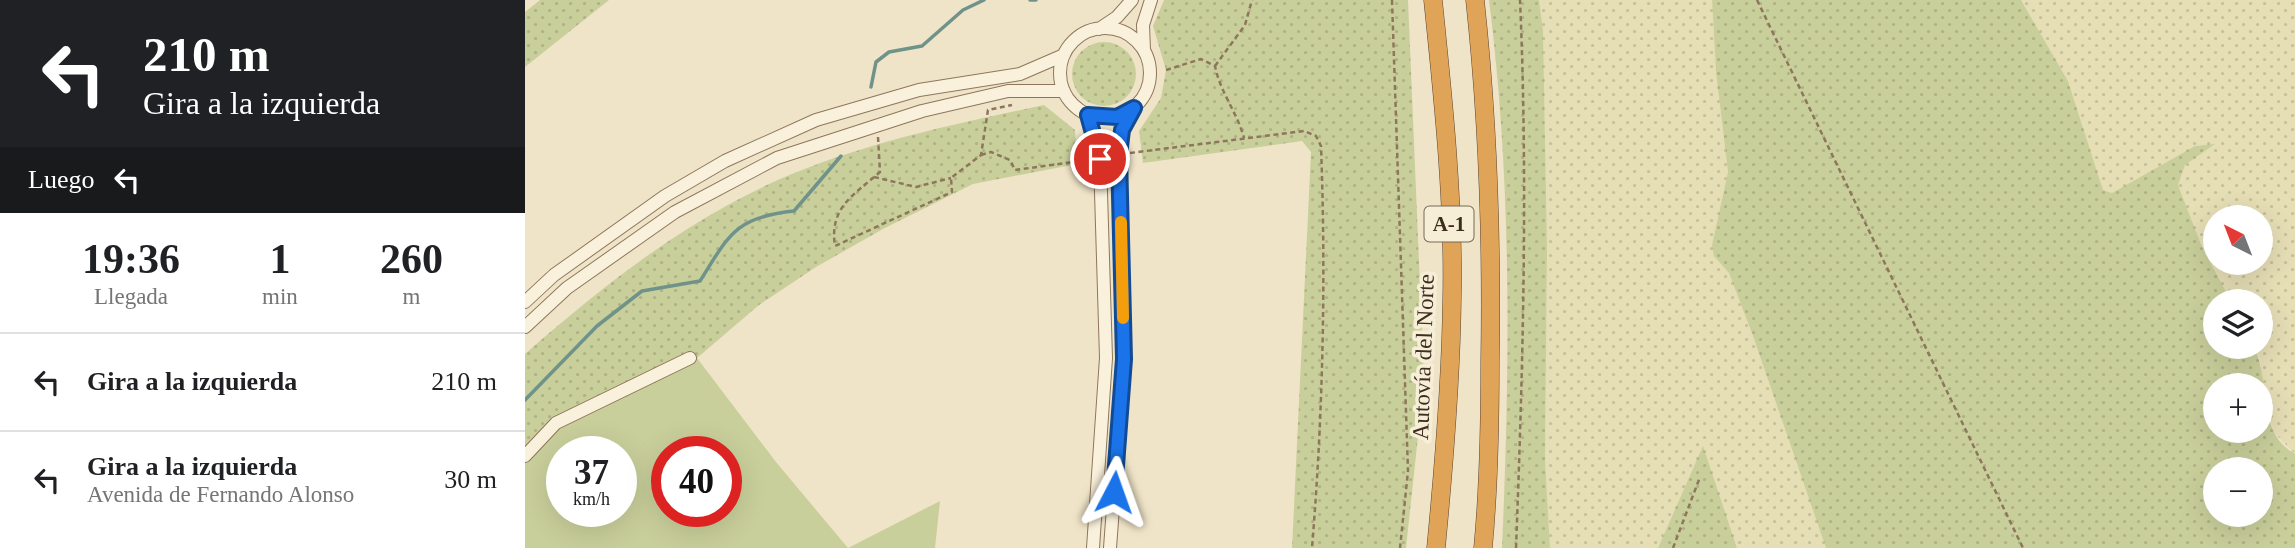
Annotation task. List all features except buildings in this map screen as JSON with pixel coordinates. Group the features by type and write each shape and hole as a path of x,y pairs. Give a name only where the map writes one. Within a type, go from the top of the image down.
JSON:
{"highway":[{"name":"Autovía del Norte","path":"1433,0 1443,102 1452,296 1443,472 1436,548"},
{"name":"A-1","path":"1475,0 1485,92 1491,288 1489,488 1483,548"},
{"path":"1425,548 1443,472"}],"street":[{"path":"1132,0 1117,17 1099,29 1084,33 1072,43 1060,67 1064,91 1078,110 1088,115 1117,117 1134,108"},
{"path":"1144,51 1143,25 1151,0"},
{"path":"1099,29 1125,33 1144,51 1149,62 1148,87 1122,130 1119,155 1124,359 1109,548"},
{"path":"525,302 554,275 665,195 736,156 815,120 919,90 1020,74 1064,55"},
{"path":"525,327 567,288 675,212 777,158 922,111 1007,91 1064,91"},
{"path":"1088,115 1100,159 1106,358 1093,548"},
{"path":"525,456 556,422 690,358"}],"path":[{"path":"1244,138 1237,113 1218,82 1215,66 1245,24 1252,0"},
{"path":"1392,0 1408,471 1399,548"},
{"path":"1516,548 1523,367 1524,82 1520,0"},
{"path":"1757,0 2023,548"},
{"path":"1166,71 1201,59 1215,66"},
{"path":"981,155 988,110 1013,104"},
{"path":"875,126 880,146 880,172 838,210 833,231 835,246 952,192 951,178"},
{"path":"1119,155 1304,131 1316,136 1321,146 1325,266 1321,439 1312,548"},
{"path":"874,177 916,187 951,178 981,155 991,152 1010,160 1015,170 1100,159"},
{"path":"1673,548 1700,477"}],"shaded area":[{"path":"1539,0 1712,0 1716,72 1728,172 1712,245 1715,256 1729,273 1753,336 1826,548 1737,548 1703,447 1658,548 1550,548 1545,459 1547,247 1543,30"},
{"path":"2021,0 2295,0 2295,454 2274,432 2273,373 2261,373 2260,359 2273,359 2273,289 2225,289 2217,275 2273,275 2273,205 2203,205 2203,249 2178,185 2185,165 2213,145 2195,146 2112,193 2103,190 2068,81"}],"green space":[{"path":"540,0 609,0 525,67 525,12"},
{"path":"1164,0 1408,0 1424,381 1406,548 1292,548 1311,152 1302,141 1143,163 1139,131 1161,98 1166,70 1153,26"},
{"path":"1489,0 1539,0 1543,30 1547,247 1545,459 1550,548 1502,548 1507,411 1507,274 1502,137"},
{"path":"1712,0 2021,0 2068,81 2103,190 2112,193 2195,146 2215,144 2185,165 2178,185 2203,249 2203,275 2217,275 2225,289 2203,289 2203,359 2259,359 2262,373 2203,373 2203,443 2273,443 2273,429 2283,445 2295,454 2295,548 1826,548 1729,273 1714,256 1712,245 1728,172 1716,72"},
{"path":"1104,42 1122,48 1130,56 1136,74 1130,92 1122,100 1104,106 1086,100 1078,92 1072,74 1078,56 1086,48"},
{"path":"1044,105 1075,130 1077,164 973,184 883,229 816,267 759,305 697,358 576,436 546,436 546,455 525,469 525,354 597,294 672,239 763,187 841,156 962,123"},
{"path":"697,358 776,462 848,548 525,548 525,466 546,444 546,527 637,527 637,436 553,436 562,427 656,383"},
{"path":"1703,446 1737,548 1658,548"},
{"path":"940,501 935,548 848,548"}],"waterway":[{"path":"871,87 876,62 889,52 922,46 963,10 984,0"},
{"path":"1030,0 1036,0"},
{"path":"525,400 597,326 642,291 700,281 736,231 759,218 794,211 841,156"}],"slow traffic":[{"path":"1121,222 1123,318"}],"route":[{"path":"1100,159 1088,115 1098,118 1117,117 1134,108 1122,130 1119,155 1124,359 1114,492"}]}
